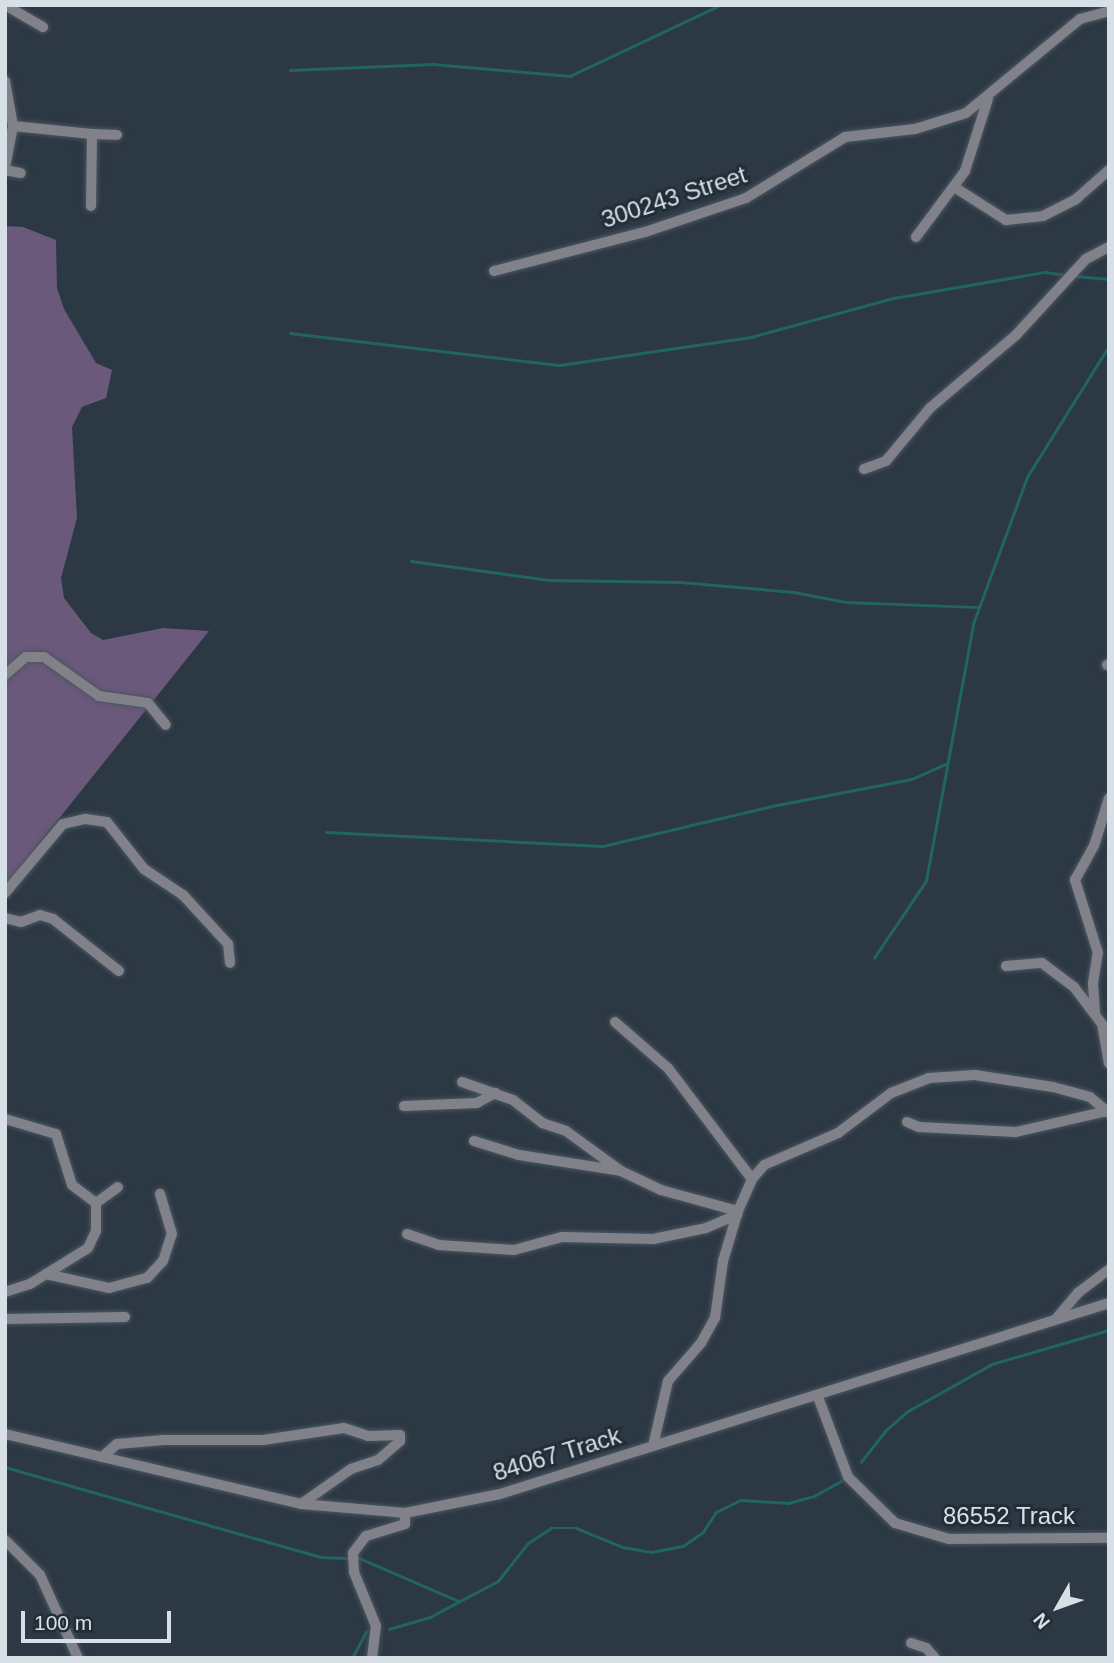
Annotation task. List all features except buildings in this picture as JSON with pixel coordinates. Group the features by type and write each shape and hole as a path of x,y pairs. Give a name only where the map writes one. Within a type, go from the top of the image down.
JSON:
{"street":[{"path":"5,5 43,27"},
{"path":"1106,5 1109,11"},
{"name":"300243 Street","path":"494,271 645,232 746,198 845,137 948,120 988,99 1080,19 1109,11"},
{"path":"5,80 13,126 5,169 21,173"},
{"path":"916,237 954,187 973,154 988,99"},
{"path":"13,126 117,135"},
{"path":"91,206 92,134"},
{"path":"954,187 1006,220 1043,216 1076,199 1109,170"},
{"path":"864,469 886,461 930,408 1016,335 1086,259 1109,247"},
{"path":"5,675 26,657 44,657 99,696 148,703 166,725"},
{"path":"1096,1013 1093,983 1098,954 1075,880 1094,846 1109,798"},
{"path":"5,893 63,824 85,819 107,822 144,869 183,895 229,944 230,963"},
{"path":"5,918 21,922 35,915 53,919 119,971"},
{"path":"1006,966 1042,963 1074,987 1096,1013 1104,1030 1109,1063"},
{"path":"615,1022 668,1069 752,1179"},
{"path":"653,1446 668,1381 701,1343 715,1318 723,1261 737,1213 752,1179 771,1160 838,1133 891,1093 929,1078 975,1075 1053,1087 1090,1097 1108,1112"},
{"path":"462,1082 513,1100 542,1123 566,1131 621,1171 661,1190 737,1213"},
{"path":"404,1106 477,1103 495,1093"},
{"path":"906,1122 919,1127 1016,1132 1108,1112"},
{"path":"5,1119 55,1135 72,1185 96,1203"},
{"path":"474,1141 519,1155 621,1171"},
{"path":"5,1292 46,1274 92,1243 96,1203 118,1187"},
{"path":"46,1274 90,1287 125,1286 147,1278 163,1261 172,1234 160,1194"},
{"path":"407,1234 439,1245 514,1250 562,1237 653,1240 706,1228 737,1213"},
{"path":"1056,1319 1079,1292 1109,1269"},
{"name":"84067 Track","path":"5,1434 301,1504 405,1513 469,1502 818,1397 1109,1303"},
{"path":"5,1319 125,1317"},
{"name":"86552 Track","path":"818,1397 848,1476 895,1523 930,1536 971,1541 1109,1538"},
{"path":"102,1457 117,1444 164,1440 263,1440 344,1428 368,1436 400,1435 400,1441 378,1460 351,1469 301,1504"},
{"path":"372,1658 376,1626 354,1572 353,1553 366,1536 405,1524 405,1513"},
{"path":"5,1540 46,1585 78,1658"},
{"path":"911,1643 926,1648 936,1658"}],"shaded area":[{"path":"5,226 23,227 56,240 57,288 64,309 96,363 112,370 106,398 82,407 72,427 77,518 61,578 64,598 91,633 103,640 163,628 209,631 5,886"}],"waterway":[{"path":"290,70 433,64 570,76 720,5"},
{"path":"290,333 560,365 751,337 894,298 1045,272 1066,275"},
{"path":"1076,276 1109,279"},
{"path":"874,958 926,881 973,624 1027,477 1109,346"},
{"path":"411,561 549,580 680,582 794,592 846,602 979,607"},
{"path":"326,832 603,846 777,805 912,779 946,764"},
{"path":"861,1462 885,1431 908,1411 992,1364 1109,1330"},
{"path":"5,1467 320,1557 346,1558"},
{"path":"389,1629 430,1617 498,1581 528,1543 551,1528 576,1528 623,1547 652,1552 683,1546 703,1532 716,1512 741,1500 788,1503 814,1496 841,1481"},
{"path":"359,1558 459,1601"},
{"path":"352,1658 366,1632"}]}
